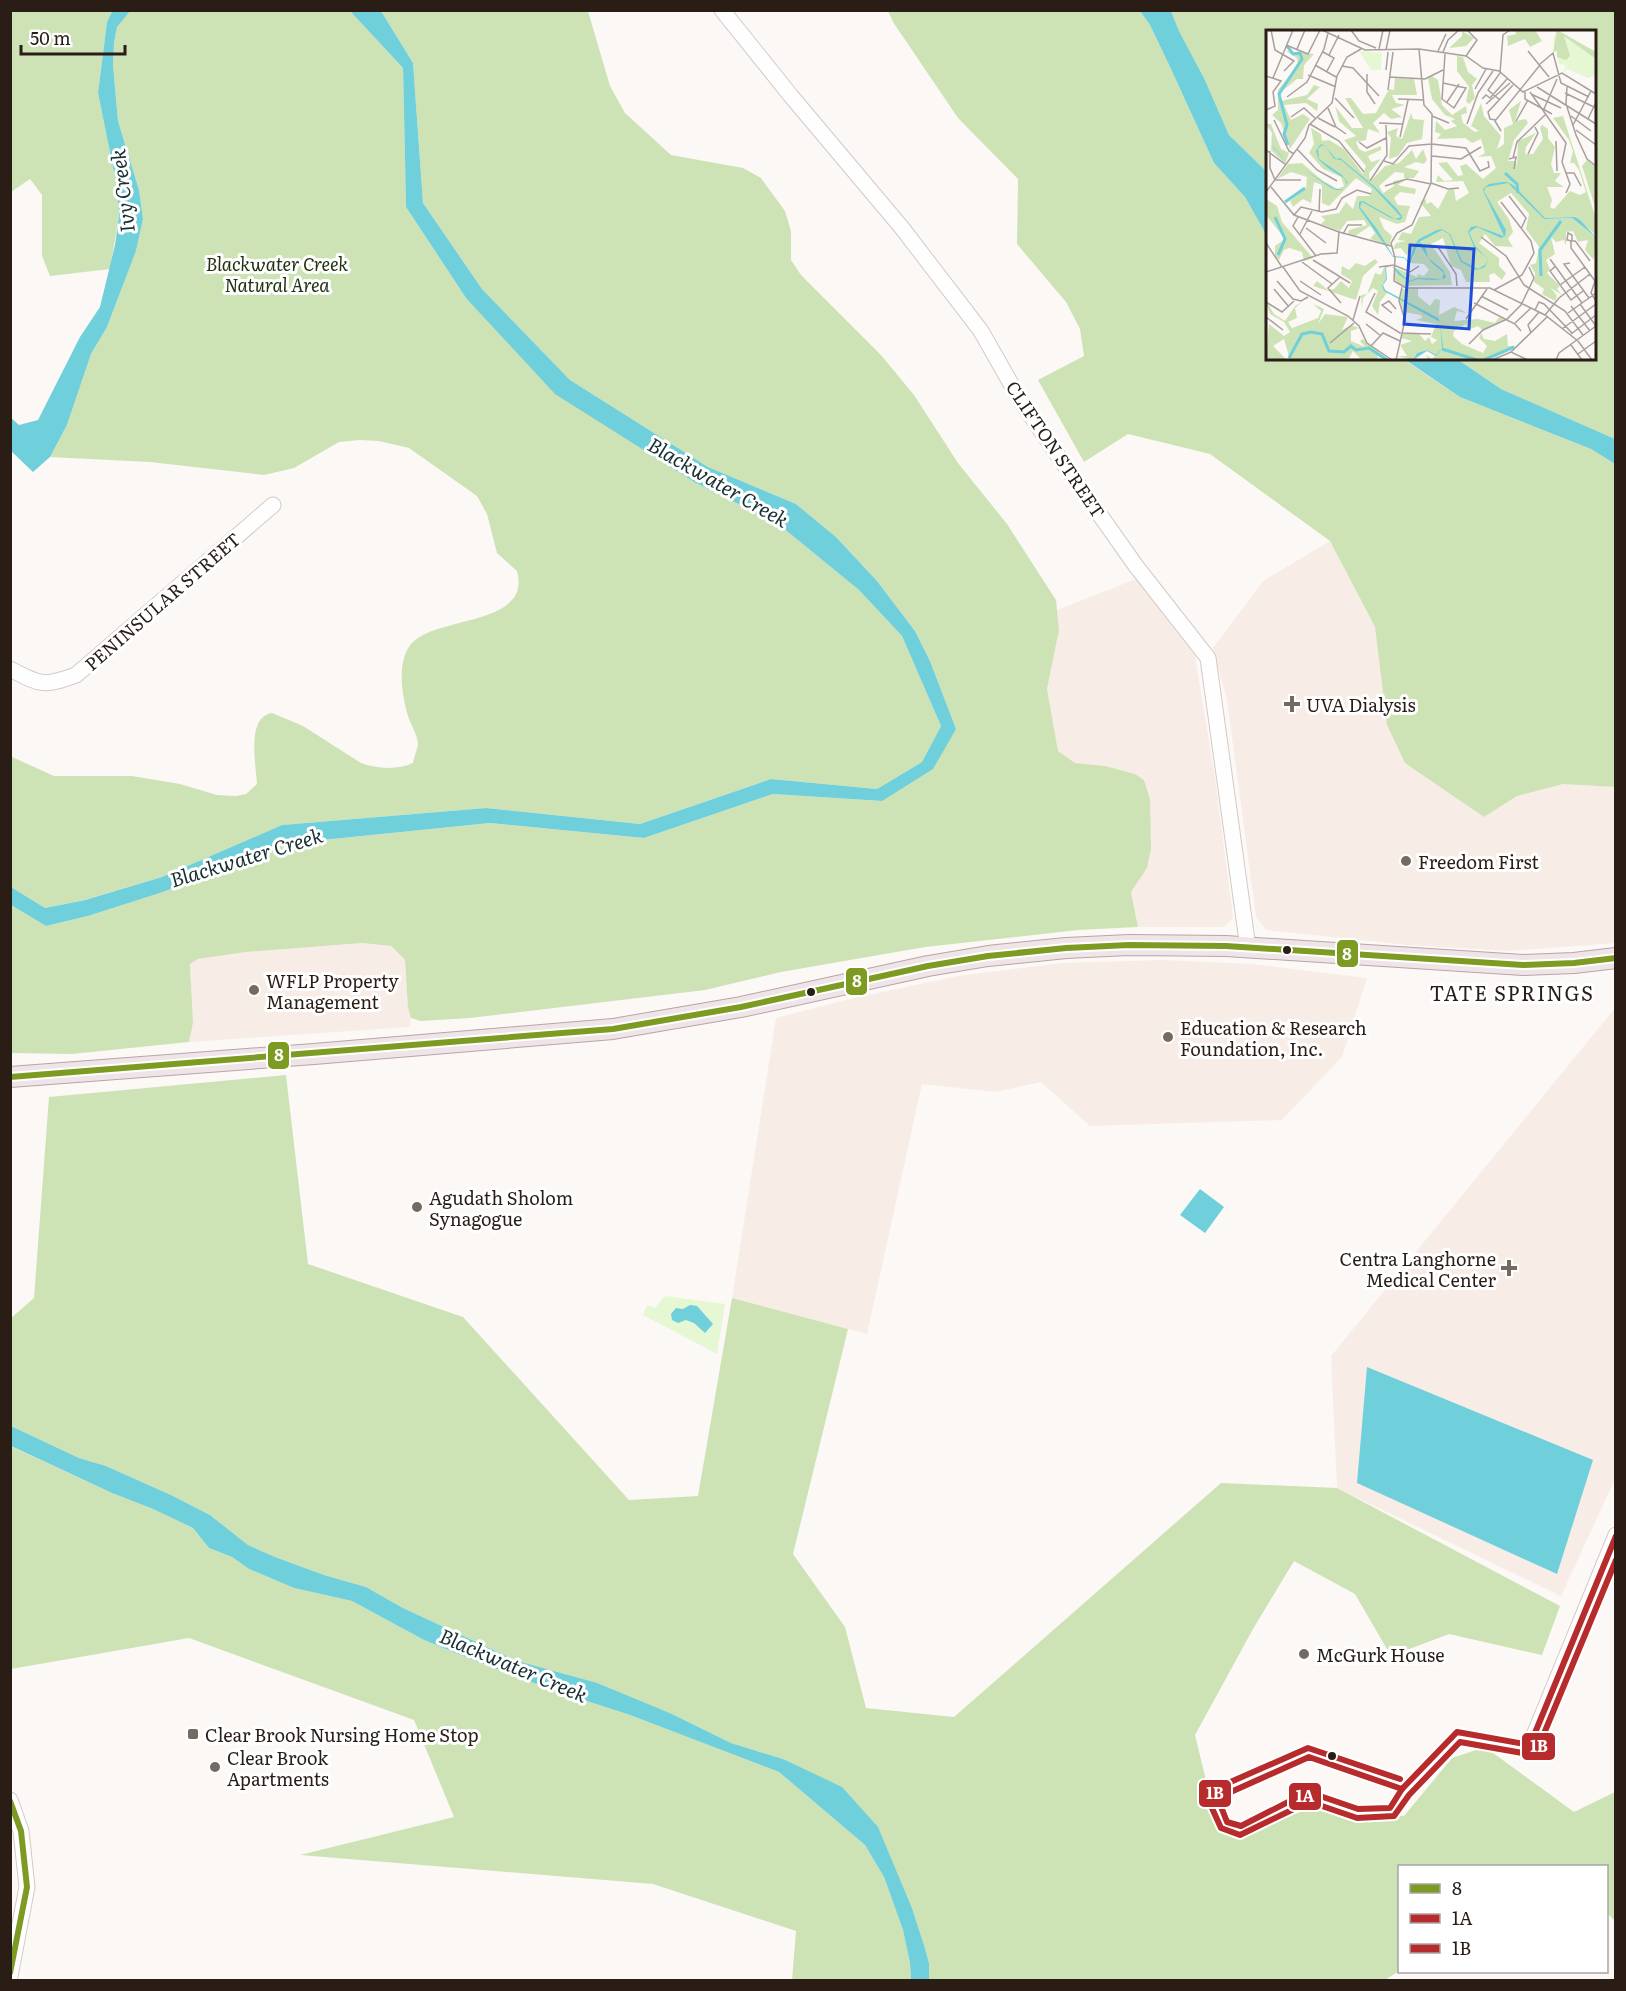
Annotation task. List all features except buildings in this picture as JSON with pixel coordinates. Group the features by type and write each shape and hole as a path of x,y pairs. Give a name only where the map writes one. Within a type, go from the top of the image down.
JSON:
{"main road":[{"path":"10,1077 613,1029 712,1012 928,966 1066,948 1129,945 1248,948 1523,965 1574,963 1616,958"}],"street":[{"name":"CLIFTON STREET","path":"722,10 902,228 981,331 1019,398 1059,457 1136,566 1208,658 1248,948"},
{"name":"PENINSULAR STREET","path":"10,669 34,682 52,684 76,675 273,505"},
{"path":"1530,1745 1616,1535"},
{"path":"10,1800 21,1831 27,1871 27,1887 10,1976"}],"shaded area":[{"path":"1330,541 1375,627 1387,725 1406,763 1484,817 1517,796 1563,784 1615,787 1615,943 1510,951 1408,945 1266,930 1256,917 1227,700 1213,648 1263,581"},
{"path":"1136,579 1195,656 1215,778 1233,917 1224,927 1138,927 1131,892 1147,868 1150,799 1144,780 1135,774 1105,766 1075,763 1058,751 1047,689 1059,630 1057,610"},
{"path":"362,943 391,946 405,960 410,1027 189,1042 193,1023 190,964 198,959 246,952"},
{"path":"1163,960 1252,964 1367,978 1342,1057 1282,1120 1090,1126 1041,1082 996,1092 922,1084 867,1334 732,1298 776,1018 854,998 958,976 1061,963"},
{"name":"Centra Langhorne Medical Center","path":"1615,1008 1615,1479 1561,1596 1337,1488 1331,1356"}],"green space":[{"name":"Blackwater Creek Natural Area","path":"130,10 350,11 403,68 406,207 466,298 696,483 777,523 859,590 902,636 941,726 922,762 877,789 771,779 640,824 486,808 282,825 162,877 84,900 45,908 11,887 10,756 54,776 132,776 180,784 217,795 236,796 246,794 257,784 254,754 256,732 264,716 272,713 303,726 361,763 373,767 401,767 413,763 418,745 406,710 402,680 403,660 411,644 423,635 440,628 497,611 510,602 518,589 517,571 497,553 487,514 477,496 409,448 379,441 339,442 294,468 264,475 150,462 50,457 67,425 91,354 107,327 136,251 143,219 139,190 118,121 113,65 117,27"},
{"path":"11,11 113,11 107,22 98,93 117,187 119,216 110,269 50,276 42,256 42,195 30,179 11,192"},
{"path":"381,11 588,11 610,86 625,113 671,155 743,168 761,178 785,211 791,231 791,260 801,275 881,355 914,395 958,463 1007,524 1056,600 1059,630 1047,689 1058,751 1075,763 1105,766 1135,774 1144,780 1150,799 1151,849 1147,868 1131,892 1138,927 1078,930 925,947 781,972 705,990 470,1018 420,1021 411,1018 408,1008 405,960 391,946 362,943 246,952 198,959 190,964 193,1023 189,1042 72,1054 11,1053 11,905 46,926 88,916 163,892 283,844 490,823 644,838 773,794 881,801 956,729 930,661 915,631 877,581 836,537 796,504 708,467 570,380 482,289 423,203 413,63"},
{"path":"888,11 1140,11 1150,25 1214,163 1245,197 1266,234 1266,360 1404,360 1460,397 1591,449 1615,464 1615,787 1563,784 1517,796 1484,817 1405,763 1387,725 1375,627 1330,541 1210,454 1128,434 1084,462 1038,380 1084,356 1080,329 1066,302 1017,244 1018,179 958,118 893,22"},
{"path":"1171,11 1615,11 1615,439 1501,389 1458,360 1596,360 1596,30 1266,30 1266,174 1265,170 1229,135 1204,78"},
{"path":"286,1075 308,1264 463,1317 629,1500 698,1496 732,1298 848,1329 793,1554 845,1627 866,1708 954,1717 1221,1483 1337,1488 1560,1606 1542,1655 1449,1634 1391,1656 1355,1594 1294,1561 1253,1629 1195,1735 1215,1817 1235,1834 1306,1810 1404,1816 1452,1758 1485,1747 1574,1812 1615,1792 1615,1921 1608,1914 1608,1865 1398,1865 1398,1972 1385,1980 929,1980 929,1963 912,1908 878,1828 783,1759 731,1743 672,1714 635,1700 517,1661 403,1608 366,1587 275,1557 248,1545 210,1515 171,1495 106,1466 79,1458 11,1426 10,1319 34,1298 49,1097"},
{"path":"665,1296 725,1304 717,1354 643,1315 647,1305 655,1308"},
{"path":"10,1446 193,1528 209,1548 232,1557 249,1569 294,1588 352,1601 424,1640 473,1660 553,1690 630,1715 779,1772 865,1845 884,1877 903,1930 911,1980 792,1980 796,1931 653,1884 300,1855 454,1817 414,1720 189,1638 11,1669"}],"water":[{"name":"Ivy Creek","path":"113,10 130,11 117,27 113,65 118,121 139,190 143,219 136,251 107,327 91,354 67,425 50,457 33,472 11,451 11,418 19,425 38,420 80,337 100,307 115,245 119,216 117,187 98,93 107,22"},
{"name":"Blackwater Creek","path":"350,11 381,11 413,63 423,203 482,289 570,380 708,467 796,504 836,537 877,581 915,631 930,661 956,729 933,769 882,801 773,794 644,838 490,823 283,844 163,892 88,916 46,926 11,905 11,887 45,908 85,900 162,877 282,825 486,808 640,824 771,779 877,789 922,762 941,726 902,636 859,590 777,523 696,483 555,394 466,298 406,207 403,68"},
{"path":"1140,11 1171,11 1229,135 1265,170 1266,234 1245,197 1214,163 1150,25"},
{"path":"1405,360 1458,360 1501,389 1615,439 1615,464 1591,449 1460,397"},
{"path":"1200,1189 1224,1207 1205,1233 1180,1215"},
{"path":"690,1305 697,1306 713,1324 705,1333 694,1323 686,1320 678,1323 672,1320 671,1314 676,1308 683,1309"},
{"path":"1367,1367 1593,1460 1557,1574 1357,1483"},
{"name":"Blackwater Creek","path":"11,1426 79,1458 106,1466 171,1495 210,1515 248,1545 275,1557 366,1587 403,1608 517,1661 597,1683 672,1714 731,1743 783,1759 842,1787 878,1827 912,1908 929,1963 929,1980 911,1980 903,1930 884,1877 865,1845 779,1772 630,1715 553,1690 473,1660 424,1640 352,1601 294,1588 249,1569 232,1557 209,1548 193,1528 11,1446"}],"transit line":[{"name":"8","path":"10,1077 613,1029 741,1007 928,966 988,956 1066,948 1129,945 1226,946 1523,965 1574,963 1616,958"},
{"name":"1A","path":"1402,1789 1457,1732 1530,1745 1616,1536"},
{"name":"1B","path":"1400,1779 1308,1748 1219,1787 1211,1806 1221,1828 1240,1835 1300,1806 1319,1805 1357,1818 1394,1816 1409,1795 1460,1742 1528,1754 1534,1753 1616,1560"},
{"name":"1A","path":"1309,1757 1402,1789 1390,1808 1358,1809 1320,1796 1298,1797 1241,1826 1227,1822 1220,1804 1224,1795 1309,1757"},
{"name":"8","path":"10,1801 21,1831 27,1887 10,1973"}],"place":[{"name":"UVA Dialysis","path":"1292,704"},
{"name":"Freedom First","path":"1406,861"},
{"name":"WFLP Property Management","path":"254,990"},
{"name":"Education & Research Foundation, Inc.","path":"1168,1037"},
{"name":"Agudath Sholom Synagogue","path":"417,1207"},
{"name":"Centra Langhorne Medical Center","path":"1509,1268"},
{"name":"McGurk House","path":"1304,1654"},
{"name":"Clear Brook Nursing Home Stop","path":"193,1734"},
{"name":"Clear Brook Apartments","path":"215,1767"}],"district":[{"name":"TATE SPRINGS","path":"1512,992"}]}
